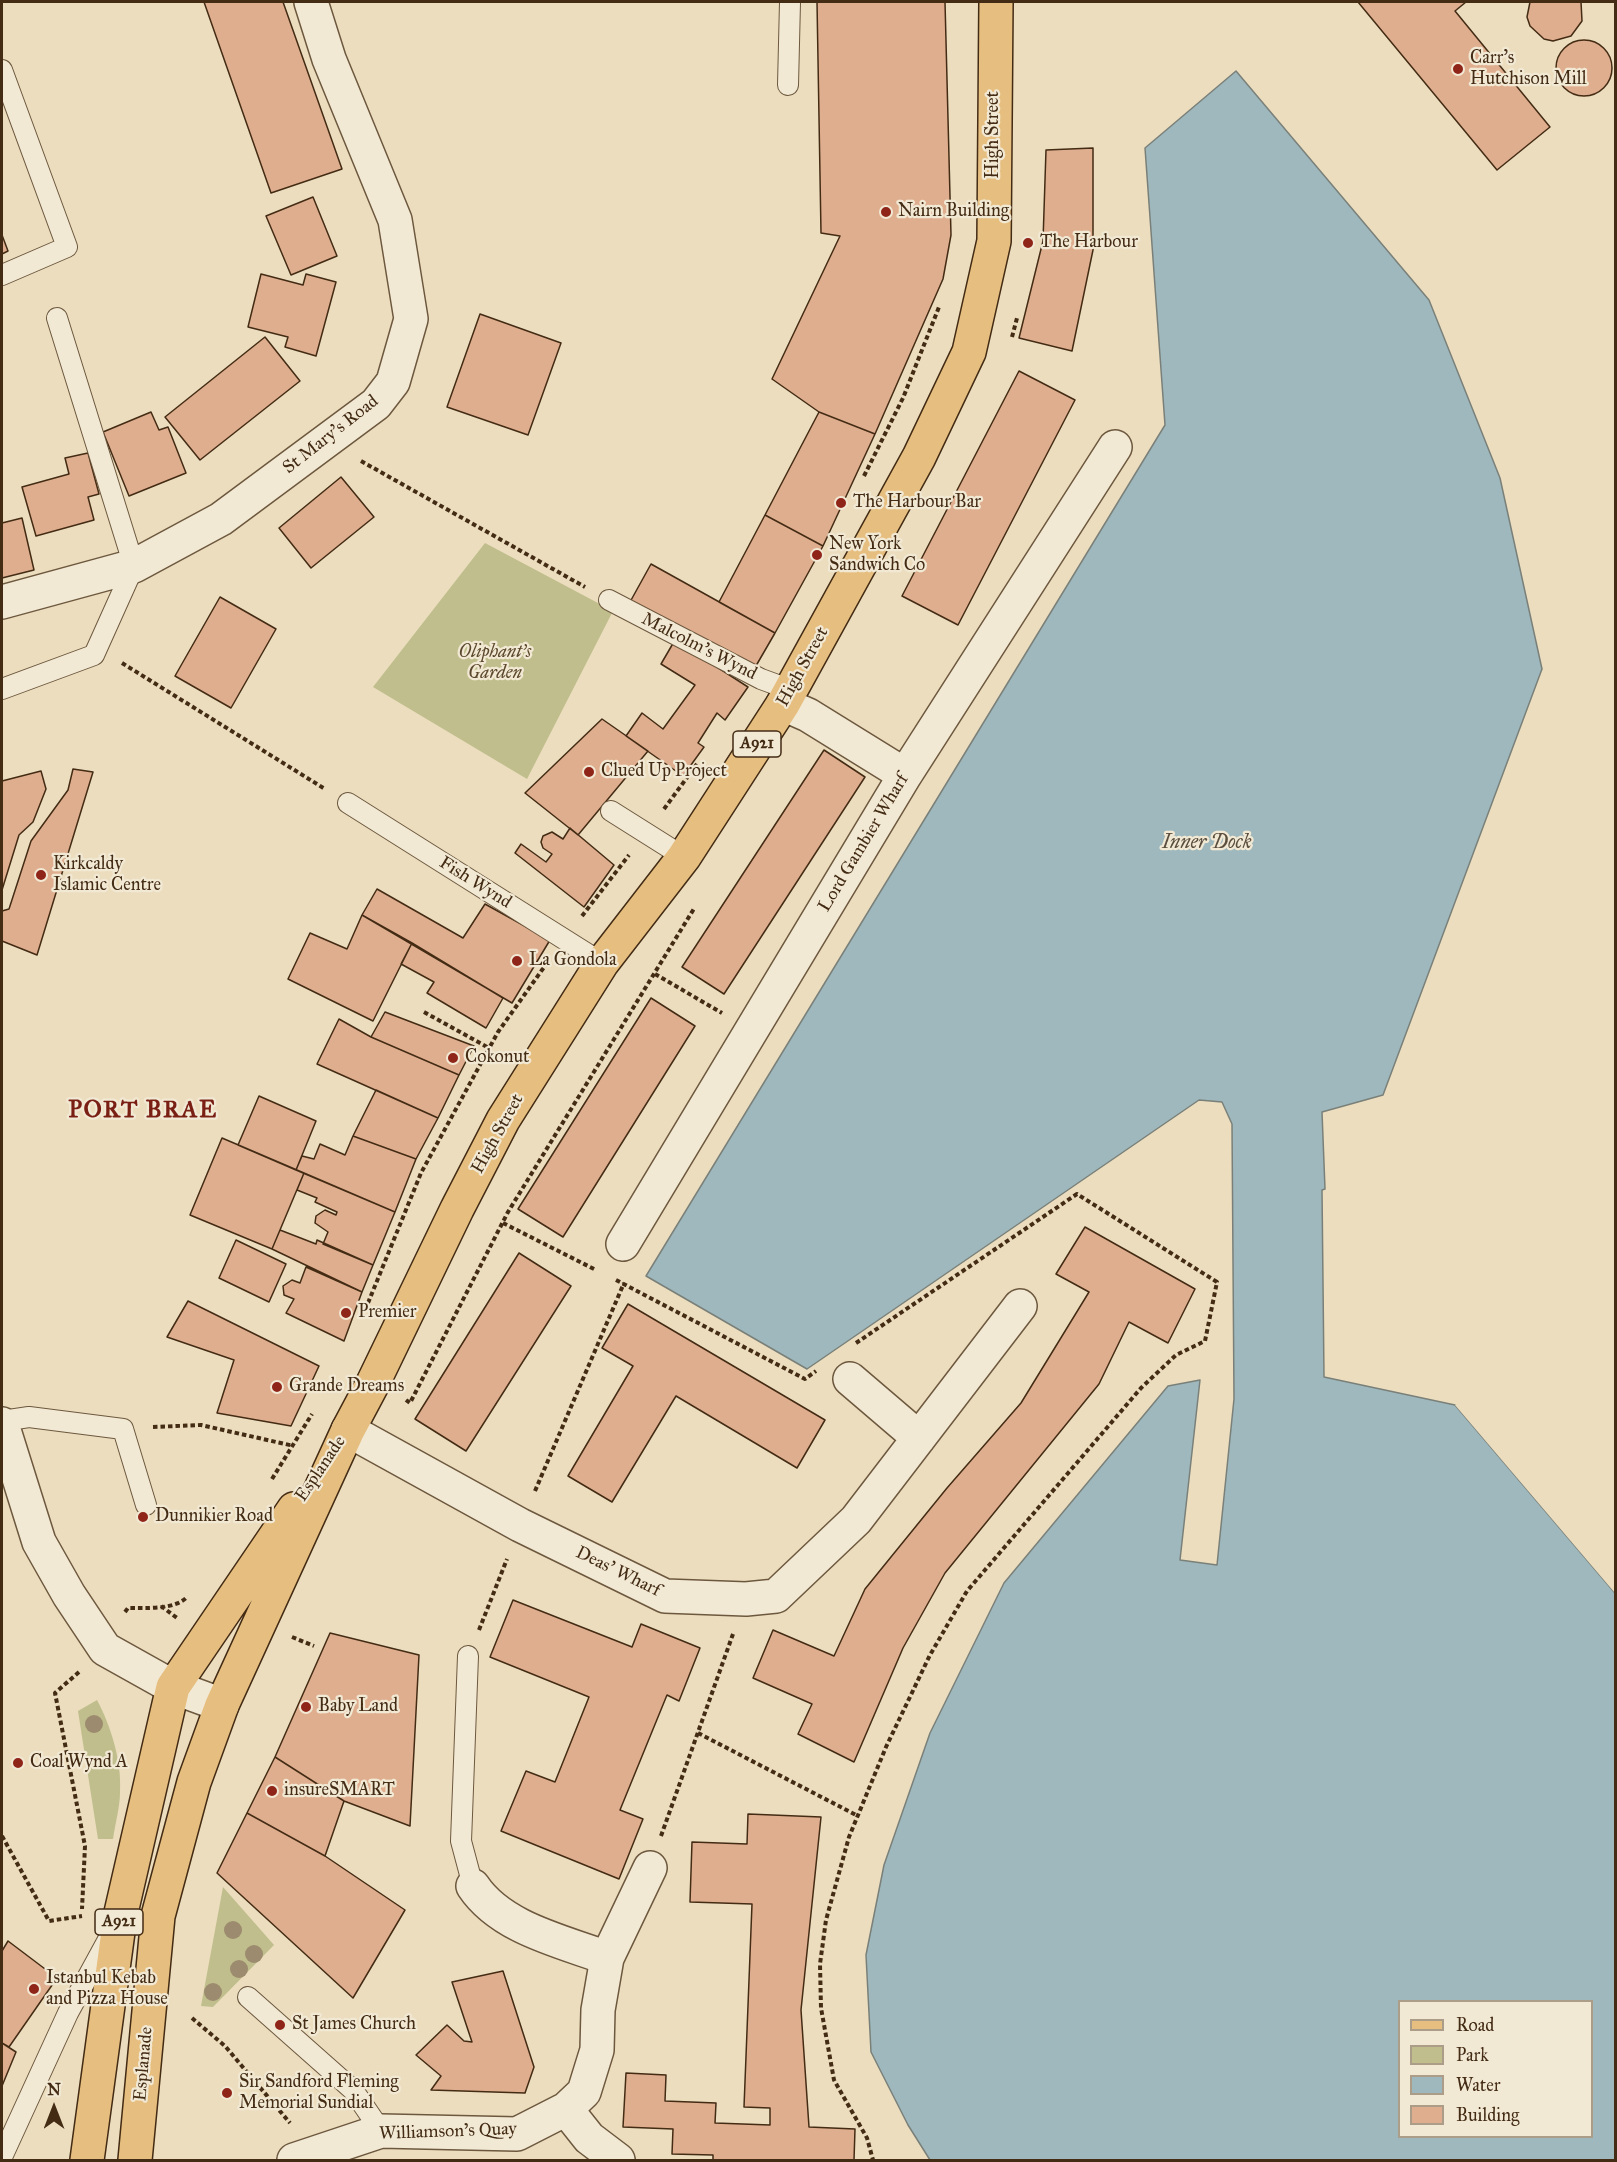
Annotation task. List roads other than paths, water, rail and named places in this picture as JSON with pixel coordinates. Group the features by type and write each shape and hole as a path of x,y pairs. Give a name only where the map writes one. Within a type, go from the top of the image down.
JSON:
{"main road":[{"name":"High Street","path":"348,1430 503,1120 602,963 684,856 787,697 919,457 969,352 994,241 993,56 996,2"},
{"name":"Esplanade","path":"87,2160 120,1917 173,1687 348,1430"},
{"name":"Esplanade","path":"135,2160 158,1916 194,1782 222,1705 348,1430"}],"street":[{"name":"St Mary's Road","path":"2,602 134,566 222,519 376,404 393,382 411,319 395,219 329,58 311,2"},
{"name":"Lord Gambier Wharf","path":"623,1244 905,775 1115,447"},
{"path":"787,697 808,715 905,775"},
{"name":"Deas' Wharf","path":"348,1430 520,1525 665,1596 746,1599 776,1596 856,1520 1020,1306"},
{"path":"836,1373 919,1438"},
{"path":"2,1422 39,1542 69,1595 105,1649 173,1687 222,1705"},
{"name":"Williamson's Quay","path":"302,2158 381,2131 517,2134 566,2109 584,2092 597,2050 598,2010 607,1958 650,1868"},
{"path":"474,1886 484,1903 528,1929 607,1958"},
{"path":"566,2109 589,2138 618,2160"}],"lane":[{"path":"788,85 790,2"},
{"path":"2,70 67,247 2,275"},
{"path":"2,689 94,655 134,566 57,318"},
{"name":"Malcolm's Wynd","path":"609,600 761,679 787,697"},
{"name":"Fish Wynd","path":"348,804 602,963"},
{"path":"611,810 684,856"},
{"path":"2,1422 29,1417 123,1429 146,1505"},
{"path":"468,1656 461,1841 474,1886"},
{"path":"2,2157 68,2013 120,1917"},
{"path":"248,1997 353,2090 381,2131"}],"water":[{"name":"Inner Dock","path":"1236,71 1429,300 1500,478 1542,669 1383,1095 1322,1112 1325,1189 1322,1190 1324,1377 1455,1405 1615,1593 1615,2160 930,2160 908,2125 871,2052 866,1955 884,1865 930,1733 1004,1583 1168,1386 1200,1380 1180,1560 1217,1565 1234,1399 1232,1124 1222,1102 1199,1100 807,1369 646,1276 1165,425 1145,148"}],"place":[{"name":"Carr's Hutchison Mill","path":"1458,69"},
{"name":"Nairn Building","path":"886,212"},
{"name":"The Harbour","path":"1028,243"},
{"name":"The Harbour Bar","path":"841,503"},
{"name":"New York Sandwich Co","path":"817,555"},
{"name":"Clued Up Project","path":"589,772"},
{"name":"Kirkcaldy Islamic Centre","path":"41,875"},
{"name":"La Gondola","path":"517,961"},
{"name":"Cokonut","path":"453,1058"},
{"name":"Premier","path":"346,1313"},
{"name":"Grande Dreams","path":"277,1387"},
{"name":"Dunnikier Road","path":"143,1517"},
{"name":"Baby Land","path":"306,1707"},
{"name":"Coal Wynd A","path":"18,1763"},
{"name":"insureSMART","path":"272,1791"},
{"name":"Istanbul Kebab and Pizza House","path":"34,1989"},
{"name":"St James Church","path":"280,2025"},
{"name":"Sir Sandford Fleming Memorial Sundial","path":"227,2093"}],"district":[{"name":"PORT BRAE","path":"143,1111"}],"park label":[{"name":"Oliphant's Garden","path":"495,663"}]}
